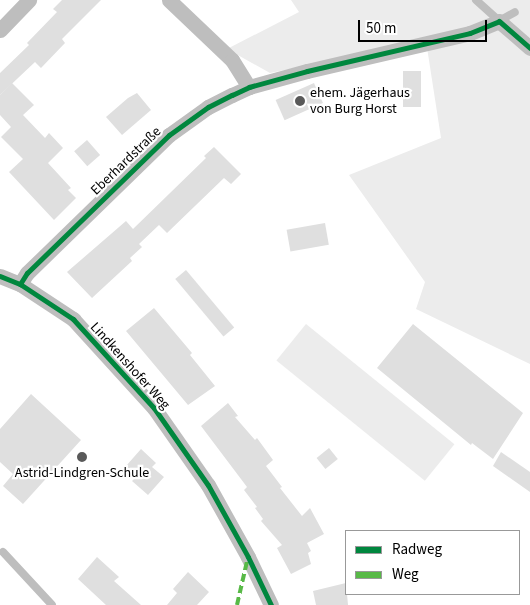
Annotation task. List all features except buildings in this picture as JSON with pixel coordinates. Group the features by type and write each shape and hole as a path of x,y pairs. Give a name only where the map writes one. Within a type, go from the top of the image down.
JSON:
{"street":[{"path":"0,30 29,0"},
{"path":"169,0 232,60 249,87"},
{"path":"499,21 530,48"},
{"name":"Eberhardstraße","path":"20,284 27,274 169,135 208,107 249,87 430,44 470,33 499,21"},
{"name":"Lindkenshofer Weg","path":"0,276 20,284 73,320 154,408 208,485 248,557 271,605"}],"lane":[{"path":"476,0 499,21 514,12"},
{"path":"3,552 52,605"}],"shaded area":[{"path":"291,0 530,0 530,364 416,309 425,282 349,175 441,138 426,41 270,73 227,49 299,12"},
{"path":"306,324 454,444 425,481 276,361"}],"marked path":[{"path":"237,605 248,557"}],"cycle path":[{"path":"20,284 27,273 169,135 208,107 249,87 307,71 470,33 499,21 530,48"},
{"path":"0,276 20,284 73,319 154,408 208,485 248,557 271,605"}],"place":[{"name":"ehem. Jägerhaus von Burg Horst","path":"300,101"},
{"name":"Astrid-Lindgren-Schule","path":"82,457"}]}
